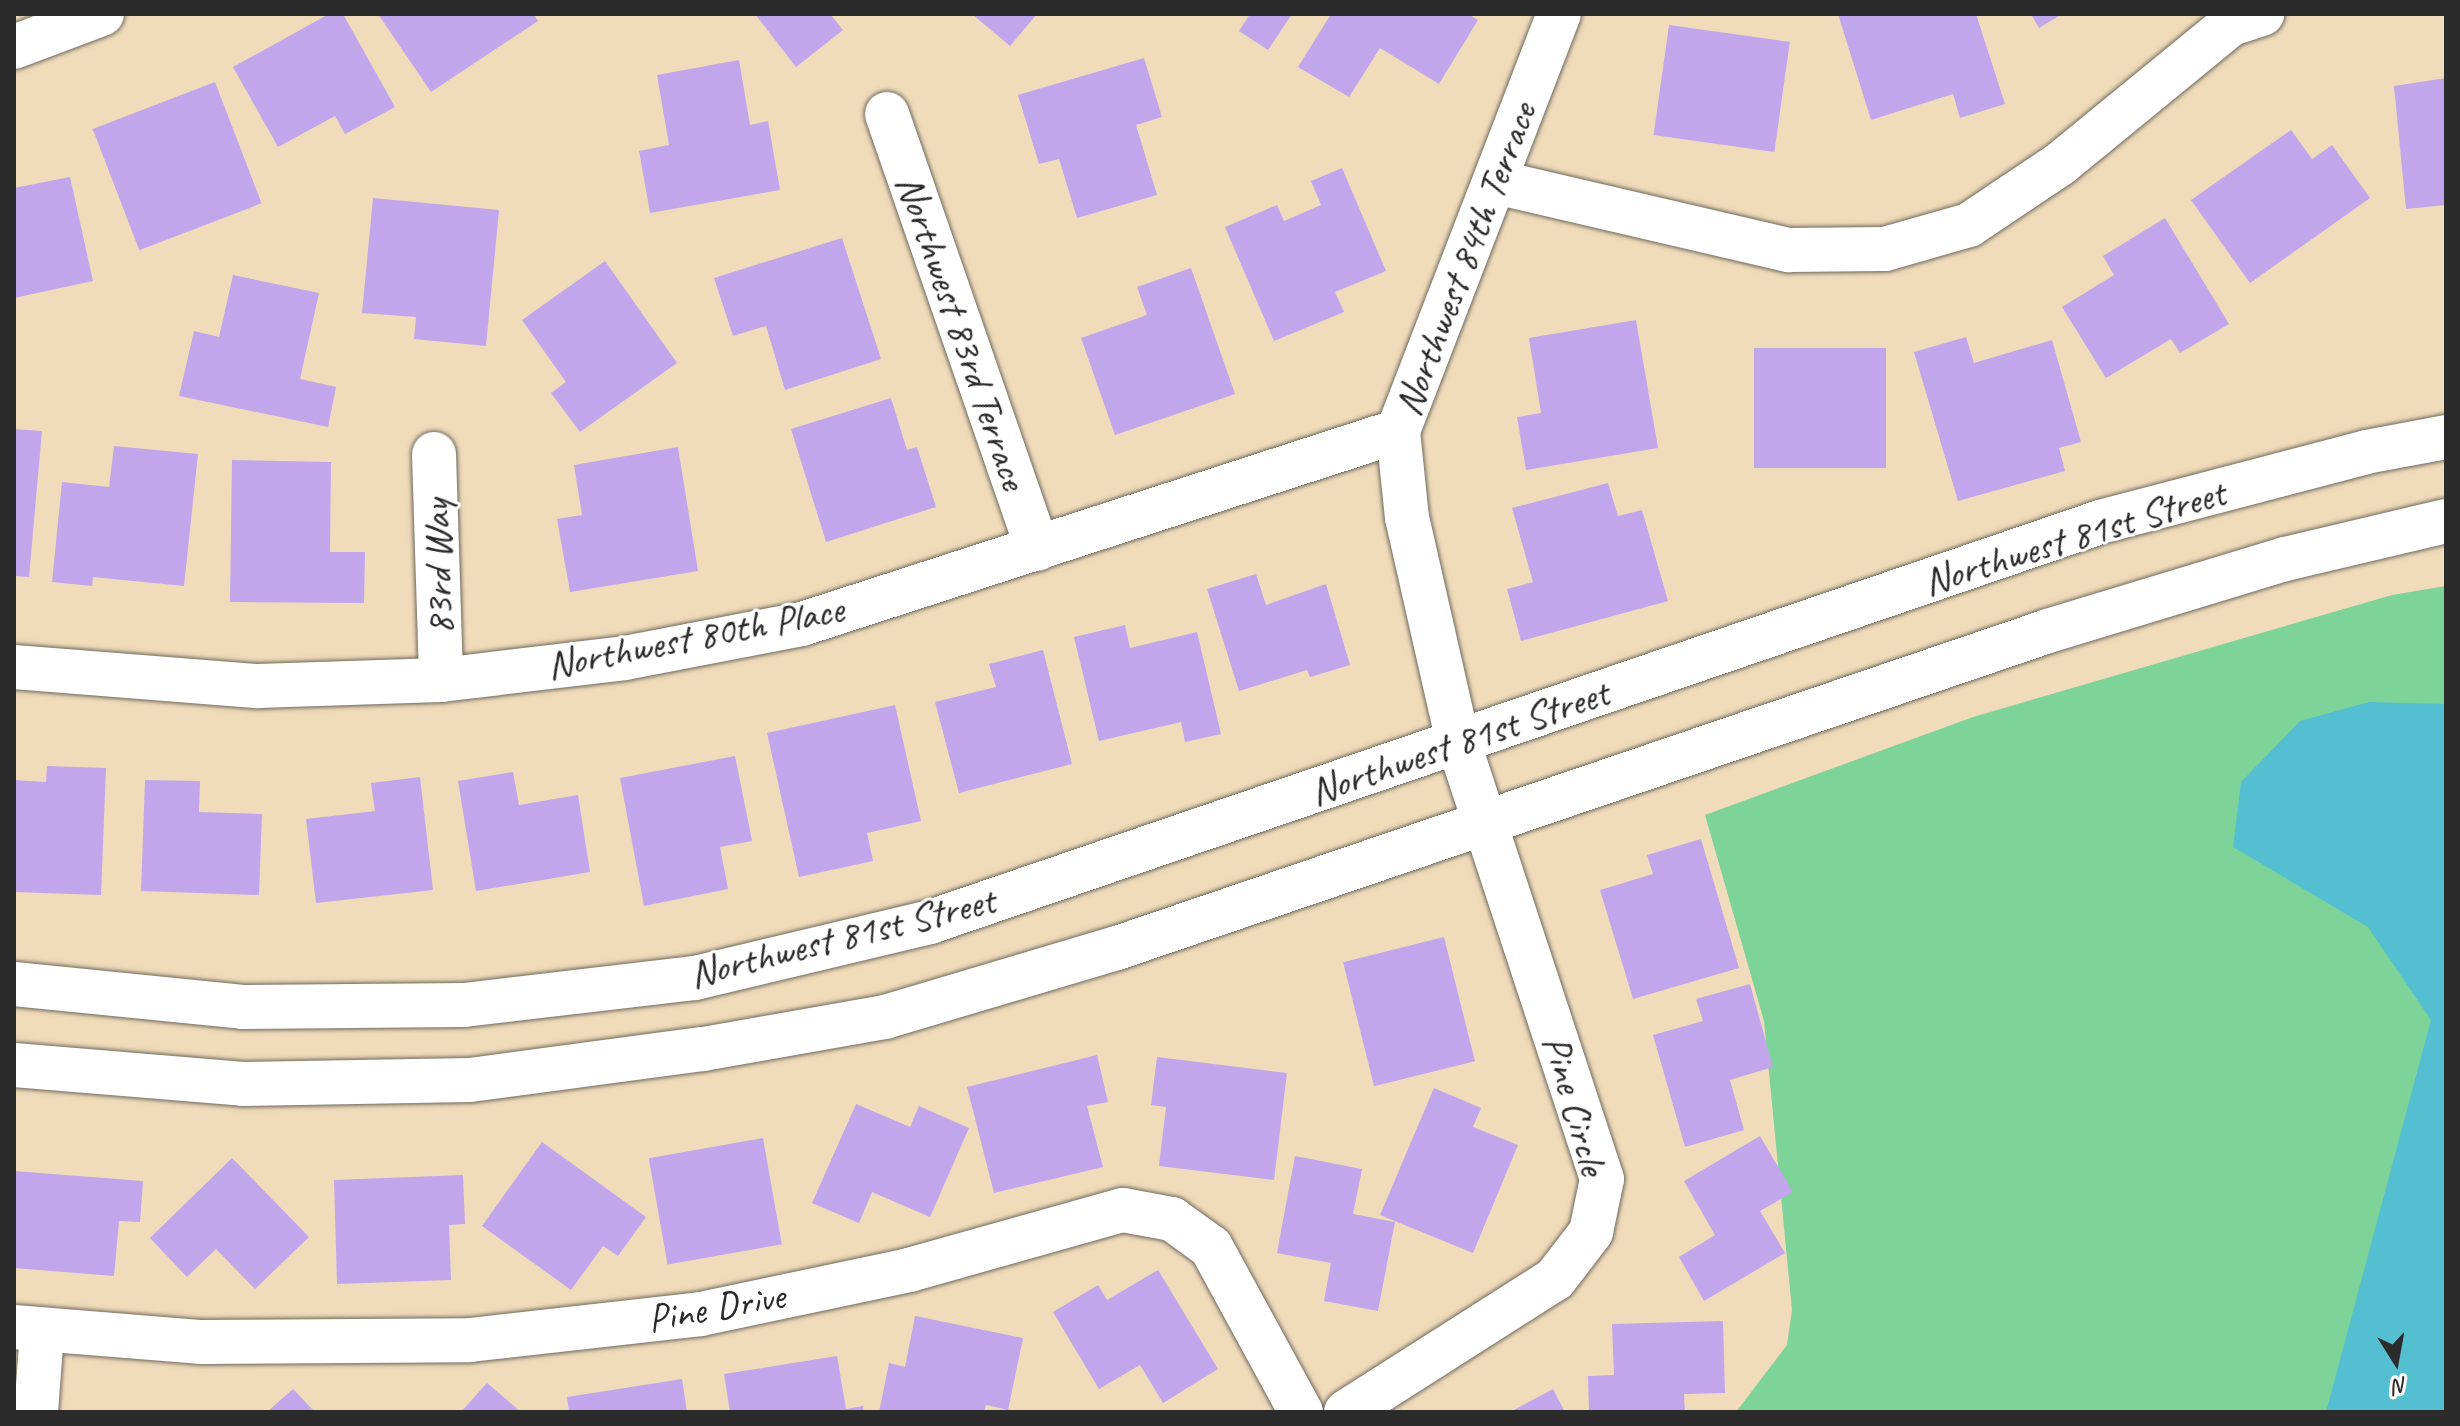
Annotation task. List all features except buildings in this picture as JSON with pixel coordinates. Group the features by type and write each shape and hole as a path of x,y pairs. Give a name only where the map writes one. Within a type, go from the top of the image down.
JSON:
{"street":[{"path":"14,47 102,14"},
{"name":"Northwest 84th Terrace","path":"1486,824 1458,742 1407,518 1398,431 1559,14"},
{"path":"1496,182 1789,250 1885,249 1969,225 2060,164 2231,24 2262,14"},
{"name":"Northwest 83rd Terrace","path":"887,114 1038,549"},
{"name":"Northwest 80th Place","path":"14,667 258,686 441,680 625,658 802,624 1398,431"},
{"name":"Northwest 81st Street","path":"14,984 243,1007 464,1005 695,978 930,922 2100,522 2446,437"},
{"name":"83rd Way","path":"434,454 441,680"},
{"name":"Northwest 81st Street","path":"14,1065 243,1084 470,1080 703,1049 885,1017 1117,948 2048,631 2285,559 2446,521"},
{"name":"Pine Circle","path":"1346,1412 1555,1279 1591,1232 1602,1179 1486,824"},
{"name":"Pine Drive","path":"28,1330 202,1342 485,1339 701,1314 909,1270 1123,1210 1172,1219 1211,1247 1301,1412"},
{"path":"28,1330 36,1412"}],"green space":[{"path":"2446,586 2446,1412 1736,1412 1787,1345 1792,1310 1764,1021 1705,815 1973,717 2392,595"}],"water":[{"path":"2369,702 2446,704 2446,1412 2326,1412 2431,1020 2368,927 2233,847 2241,782 2300,721"}]}
